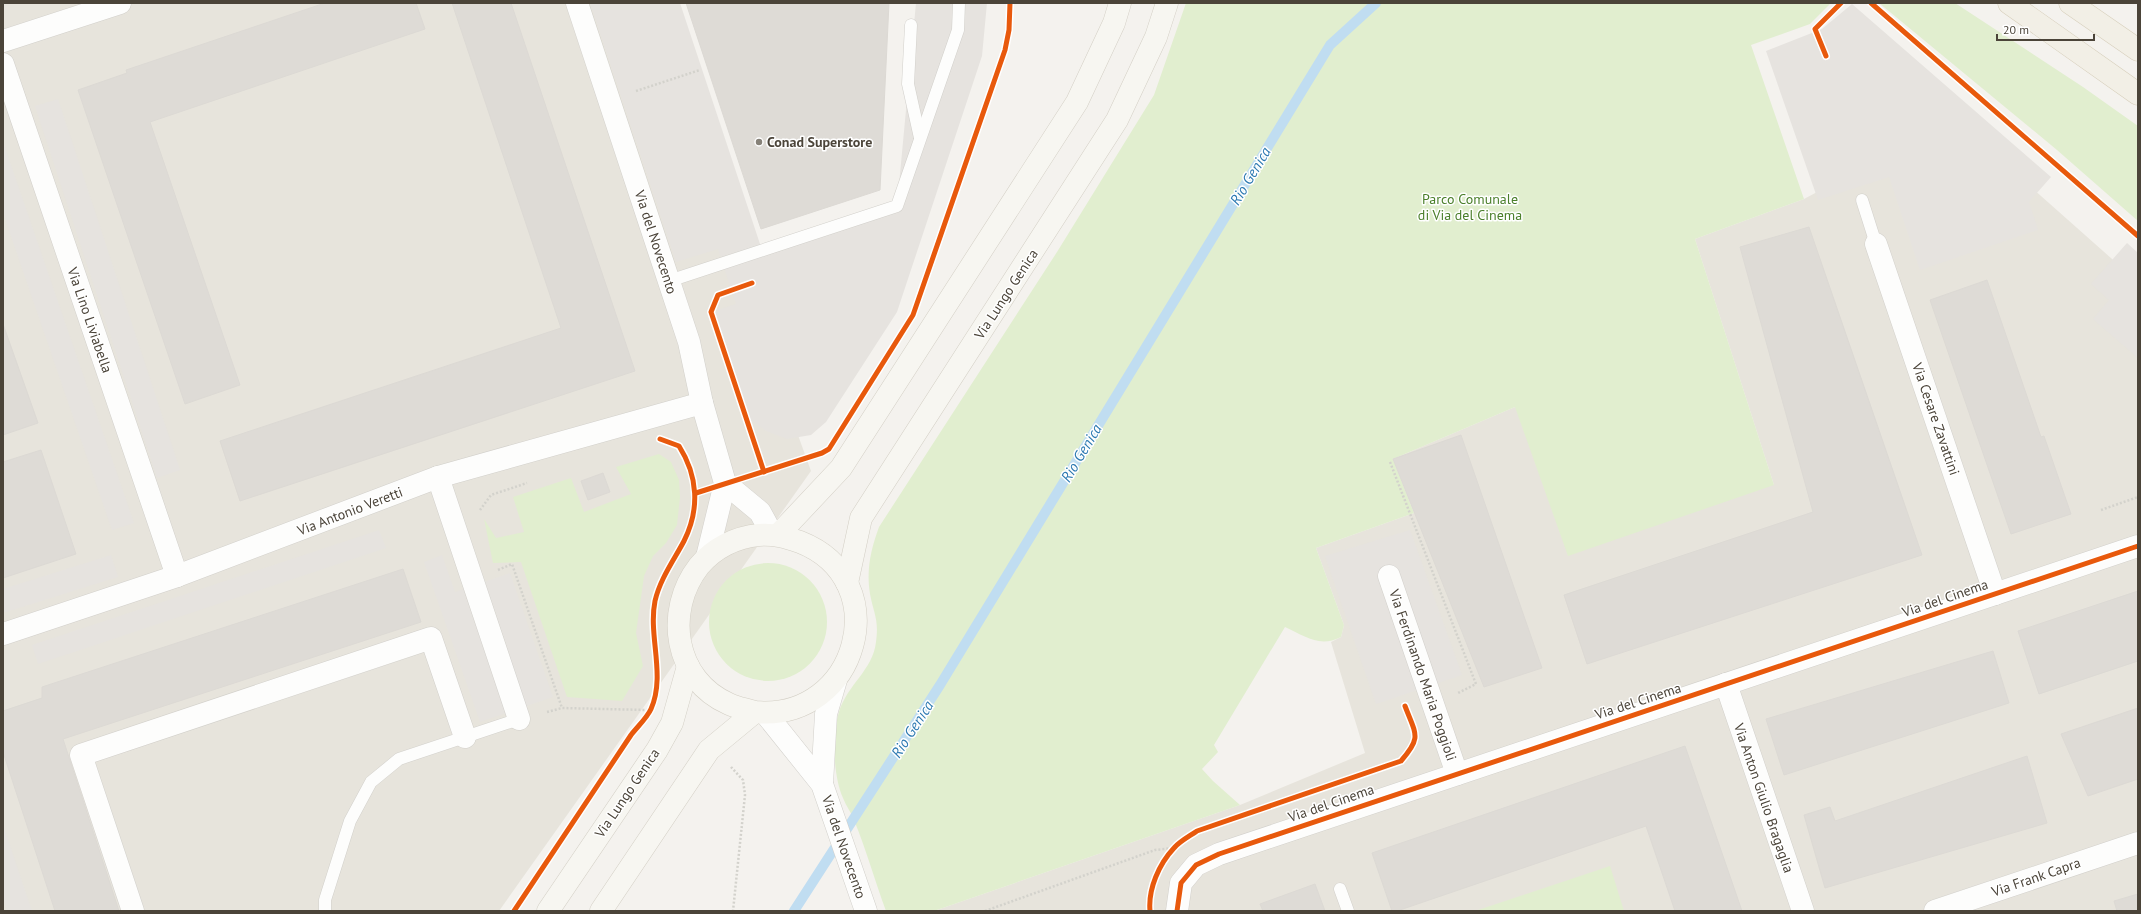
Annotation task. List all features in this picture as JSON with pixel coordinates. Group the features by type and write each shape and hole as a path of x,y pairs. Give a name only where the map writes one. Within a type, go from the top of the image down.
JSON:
{"main road":[{"path":"2009,3 2138,94"},
{"path":"2070,3 2138,50"}],"street":[{"path":"3,41 120,3"},
{"name":"Via del Novecento","path":"577,3 689,342 702,403 725,483 707,556"},
{"path":"725,483 760,512 775,534 841,468 1077,102 1114,23 1120,3"},
{"name":"Via Lungo Genica","path":"847,583 861,518 1117,120 1156,37 1167,3"},
{"name":"Via Lino Liviabella","path":"3,64 177,576"},
{"name":"Via Cesare Zavattini","path":"1876,244 1995,594"},
{"name":"Via Antonio Veretti","path":"3,634 177,576 438,477 702,403"},
{"path":"438,477 519,719"},
{"name":"Via Lungo Genica","path":"775,534 815,548 833,564 847,583 855,608 856,634 850,658 836,680 816,698 791,709 760,712 728,704 705,688 688,666 678,637 679,608 688,580 707,556 726,544 748,536 775,534"},
{"name":"Via del Cinema","path":"1178,911 1177,905 1181,883 1196,865 1219,854 2138,546"},
{"name":"Via Ferdinando Maria Poggioli","path":"1389,576 1457,774"},
{"path":"133,911 81,754 431,638 465,737"},
{"name":"Via Lungo Genica","path":"548,911 656,750 672,723 688,666"},
{"name":"Via del Novecento","path":"822,784 826,714 836,680"},
{"name":"Via Anton Giulio Bragaglia","path":"1726,684 1802,911"},
{"path":"601,911 709,750 760,712"},
{"name":"Via del Novecento","path":"760,712 822,784 866,911"},
{"name":"Via Frank Capra","path":"1935,911 2138,843"}],"lane":[{"path":"669,281 897,206 958,30 959,3"},
{"path":"911,25 908,84 920,140"},
{"path":"1862,200 1876,244"},
{"path":"325,911 325,900 350,821 371,782 399,759 519,719"},
{"path":"1340,889 1348,911"}],"path":[{"path":"609,100 700,70"},
{"path":"1390,462 1476,684 1452,695"},
{"path":"479,513 481,506 491,495 528,483"},
{"path":"2101,510 2138,497"},
{"path":"497,570 512,564 562,708"},
{"path":"519,719 562,708 651,710 672,723"},
{"path":"709,750 730,765 743,780 745,795 733,911"},
{"path":"1170,854 1180,843"},
{"path":"985,911 1155,850 1174,848"}],"shaded area":[{"path":"3,3 641,3 811,471 499,911 3,911"},
{"path":"590,3 680,3 762,250 897,206 916,3 987,3 982,56 897,312 826,422 811,435 787,439 766,431 745,415 711,312 736,304 718,249 676,262"},
{"path":"1852,4 2051,177 2029,202 2038,230 1920,270 1889,177 1818,200 1766,51 1822,29"},
{"path":"58,99 180,470 157,478 35,106"},
{"path":"1954,119 2138,282 2138,911 934,911 1240,805 1365,753 1331,642 1341,637 1344,625 1316,548 1414,513 1393,459 1515,407 1774,485 1695,239 1804,199"},
{"path":"3,142 134,523 112,530 3,213"},
{"path":"2127,243 2138,253 2138,358 2093,319 2109,300 2091,284"},
{"path":"379,530 386,548 38,664 32,645"},
{"path":"1410,530 1462,675 1376,704 1325,556"},
{"path":"111,555 118,577 3,613 3,589"},
{"path":"442,555 455,592 510,573 553,697 480,722 424,562"},
{"path":"3,825 32,911 7,911 3,898"}],"green space":[{"name":"Parco Comunale di Via del Cinema","path":"1186,3 1831,3 1810,24 1751,45 1804,199 1695,239 1774,485 1568,556 1515,407 1393,459 1414,513 1316,548 1344,625 1341,637 1326,641 1312,640 1285,627 1214,745 1218,752 1202,769 1240,805 934,911 886,911 853,817 844,801 835,767 835,732 839,712 843,702 870,661 876,642 876,622 870,594 869,568 876,535 879,527 1057,252 1154,95"},
{"path":"1879,3 1955,3 2083,87 2138,126 2138,221 2057,150"},
{"path":"659,454 671,462 679,480 680,497 677,525 666,543 653,556 644,576 636,633 643,666 622,701 567,697 521,562 493,563 484,519 496,538 524,532 513,497 571,478 584,512 631,494 616,467"},
{"path":"768,563 791,567 810,580 823,599 827,622 823,645 810,664 791,677 768,681 745,677 726,664 713,645 709,622 713,599 726,580 745,567"},
{"path":"1610,866 1624,911 1475,911"}],"building":[{"path":"325,3 416,3 425,29 150,122 240,385 185,404 78,90 127,73 126,70"},
{"path":"452,3 511,3 635,371 240,501 220,441 561,328"},
{"path":"686,3 889,3 880,190 761,229"},
{"path":"1809,227 1922,555 1587,664 1564,595 1813,512 1740,247"},
{"path":"1987,280 2041,437 2044,436 2071,514 2011,534 1930,300"},
{"path":"3,324 38,423 3,435"},
{"path":"1461,435 1542,668 1484,687 1393,459"},
{"path":"41,450 76,554 3,578 3,462"},
{"path":"603,473 610,492 588,500 581,481"},
{"path":"403,569 421,622 63,739 119,911 55,911 3,752 3,711 42,698 42,687"},
{"path":"2138,591 2138,661 2039,694 2018,631"},
{"path":"1993,651 2009,703 1784,775 1766,719"},
{"path":"2138,708 2138,779 2088,796 2061,734"},
{"path":"1685,746 1742,911 1675,911 1646,826 1397,911 1392,911 1372,853"},
{"path":"2027,756 2047,823 1825,888 1804,815 1830,807 1835,821"},
{"path":"1315,884 1325,911 1263,911 1260,904"},
{"path":"2138,894 2138,911 2117,911 2114,901"}],"waterway":[{"name":"Rio Genica","path":"794,911 940,685 1330,45 1376,3"}],"cycle path":[{"path":"696,493 822,453 829,449 913,315 1005,50 1009,30 1010,3"},
{"path":"1826,56 1815,29 1841,3"},
{"path":"1871,3 2138,236"},
{"path":"752,283 718,295 711,312 764,472"},
{"path":"514,911 631,735 651,709 657,683 653,614 655,601 664,577 689,529 693,517 695,493 690,469 679,446 660,439"},
{"path":"1177,911 1181,883 1196,865 1219,854 2138,546"},
{"path":"1150,911 1151,894 1159,869 1176,845 1197,831 1401,761 1412,746 1415,735 1405,706"}],"place":[{"name":"Conad Superstore","path":"759,142"}]}
